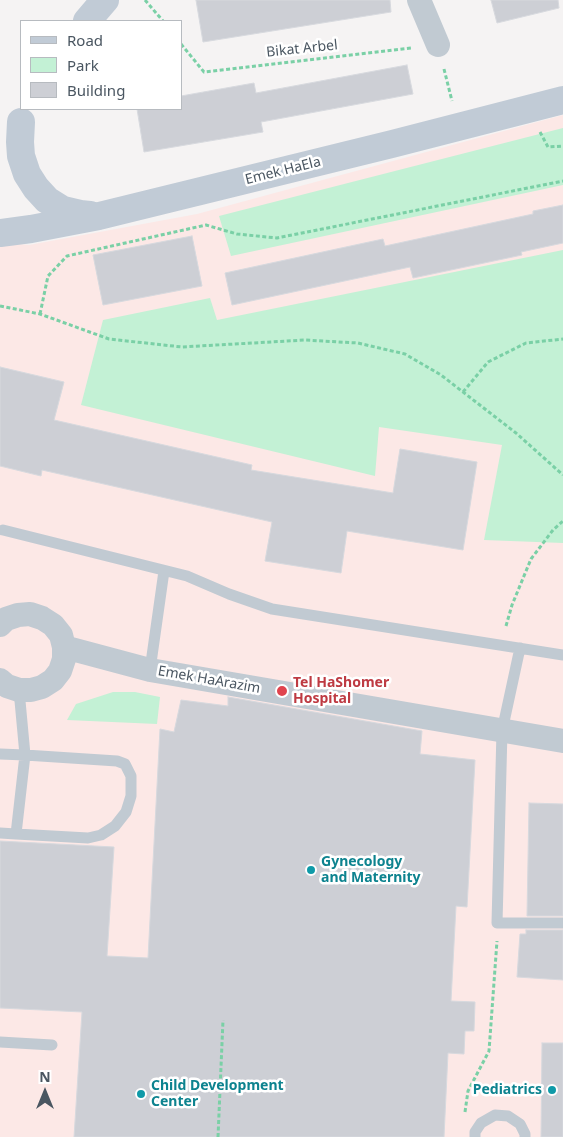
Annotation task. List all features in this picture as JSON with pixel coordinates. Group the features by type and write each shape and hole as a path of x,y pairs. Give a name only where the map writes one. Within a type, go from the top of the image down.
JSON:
{"street":[{"path":"88,20 105,0"},
{"path":"419,0 438,45"},
{"name":"Emek HaEla","path":"0,229 31,229 99,216 563,100"},
{"path":"0,138 25,115"},
{"path":"0,152 25,115"},
{"path":"25,115 20,142 21,156 27,174 36,188 47,200 63,210 99,216"},
{"path":"0,624 6,619 18,615 30,614 42,618 53,625 61,635 64,647 64,659 60,671 53,680 42,687 31,690 9,685"},
{"name":"Emek HaArazim","path":"64,647 150,670 563,741"}],"lane":[{"path":"3,530 187,576 272,609 563,655"},
{"path":"150,670 164,571"},
{"path":"520,648 502,731 497,923 563,923"},
{"path":"9,685 25,755 16,834"},
{"path":"0,754 116,761 125,764 131,776 131,796 126,812 115,826 101,835 88,838 0,834"},
{"path":"0,1042 52,1045"},
{"path":"475,1137 475,1132 481,1123 495,1115 508,1116 520,1124 525,1137"}],"path":[{"path":"146,0 162,20"},
{"name":"Bikat Arbel","path":"182,45 204,72 438,45"},
{"path":"438,45 458,127"},
{"path":"534,129 542,133 548,147 563,146"},
{"path":"40,314 48,276 67,256 206,225 237,234 277,238 563,181"},
{"path":"0,306 40,314 109,338 182,346 305,340 358,342 405,354 441,375 563,474"},
{"path":"463,392 488,362 526,342 563,339"},
{"path":"501,646 512,605 530,558 563,521"},
{"path":"464,1118 468,1091 489,1051 497,923"},
{"path":"218,1137 223,1020"}],"shaded area":[{"name":"Tel HaShomer Hospital","path":"563,115 563,1137 0,1137 0,242 29,245 197,214"}],"green space":[{"path":"563,128 563,185 231,256 219,216"},
{"path":"563,250 563,543 484,540 502,445 379,427 375,476 81,405 103,320 210,298 217,320"},
{"path":"113,692 135,692 160,697 157,724 67,720 76,704"}],"building":[{"path":"196,0 390,0 391,12 203,42"},
{"path":"491,0 558,0 559,8 497,23"},
{"path":"407,65 413,94 261,122 263,132 144,152 137,110 182,110 182,96 254,83 256,93"},
{"path":"563,205 563,243 521,252 522,255 413,278 410,267 232,305 225,273 383,239 385,246 533,214 533,211"},
{"path":"192,236 202,286 103,305 93,255"},
{"path":"0,367 64,382 54,420 252,465 251,470 393,493 400,449 477,462 463,550 347,531 341,573 265,561 272,522 42,470 41,476 0,466"},
{"name":"Gynecology and Maternity","path":"228,697 422,731 420,754 475,760 467,907 456,906 451,1001 475,1002 474,1031 465,1031 464,1054 448,1053 444,1137 74,1137 82,1012 0,1008 0,841 114,847 107,956 148,958 160,729 174,732 181,700 228,706"},
{"path":"529,803 563,804 563,916 527,916"},
{"path":"526,930 563,930 563,980 517,977 520,934 526,934"},
{"name":"Pediatrics","path":"542,1043 563,1043 563,1137 541,1137"}],"place":[{"name":"Tel HaShomer Hospital","path":"282,691"},
{"name":"Gynecology and Maternity","path":"311,870"},
{"name":"Pediatrics","path":"552,1090"},
{"name":"Child Development Center","path":"141,1094"}]}
